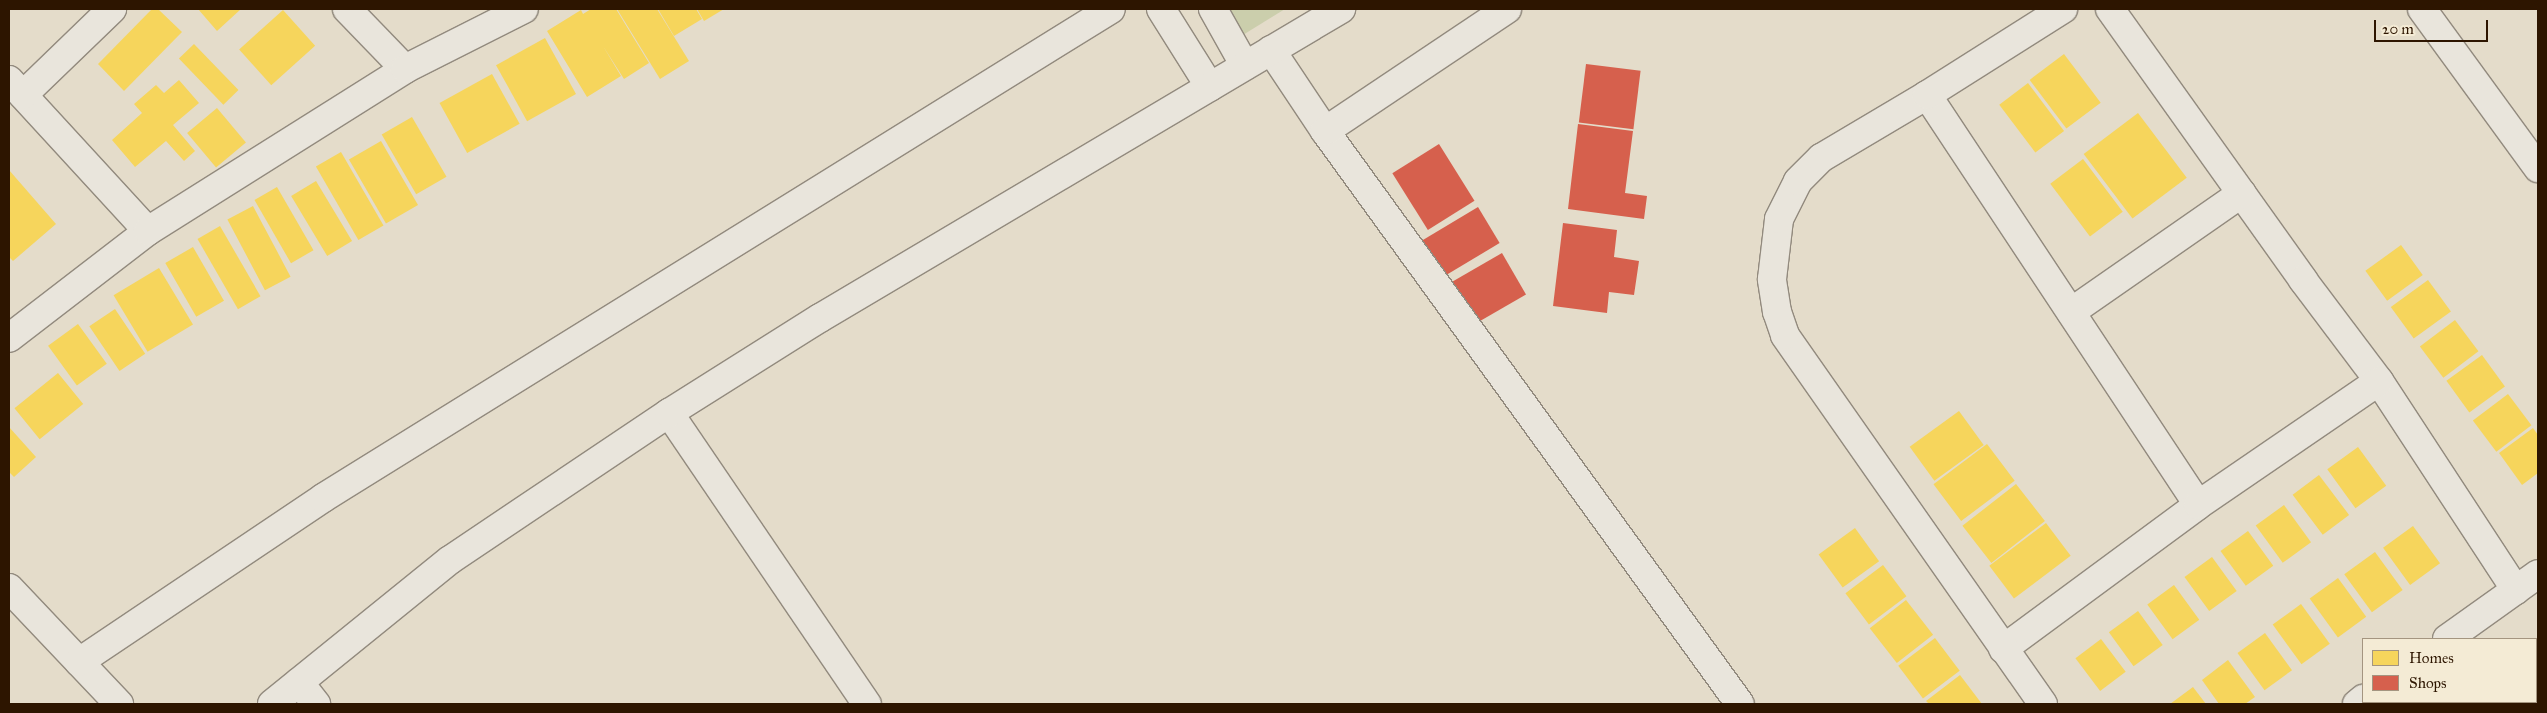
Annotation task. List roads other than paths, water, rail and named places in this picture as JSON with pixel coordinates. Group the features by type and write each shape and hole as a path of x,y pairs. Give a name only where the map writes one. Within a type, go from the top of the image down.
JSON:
{"street":[{"path":"112,9 16,87 148,231"},
{"path":"347,9 405,69"},
{"path":"9,338 148,231 405,69 524,9"},
{"path":"79,662 323,498 1111,9"},
{"path":"1161,9 1210,87"},
{"path":"1213,9 1245,66"},
{"path":"272,704 450,560 669,413 820,318 1341,9"},
{"path":"1325,131 1506,9"},
{"path":"2043,704 1785,335 1777,312 1772,279 1779,220 1798,181 1821,158 1927,95 2063,9"},
{"path":"2110,9 2380,382 2516,590"},
{"path":"2422,9 2538,168"},
{"path":"1271,50 1325,131 1740,704"},
{"path":"1927,95 2198,505"},
{"path":"2071,312 2242,193"},
{"path":"2003,649 2198,505 2380,382"},
{"path":"669,413 867,704"},
{"path":"2448,638 2538,574"},
{"path":"9,588 115,703"},
{"path":"299,682 316,704"}]}
